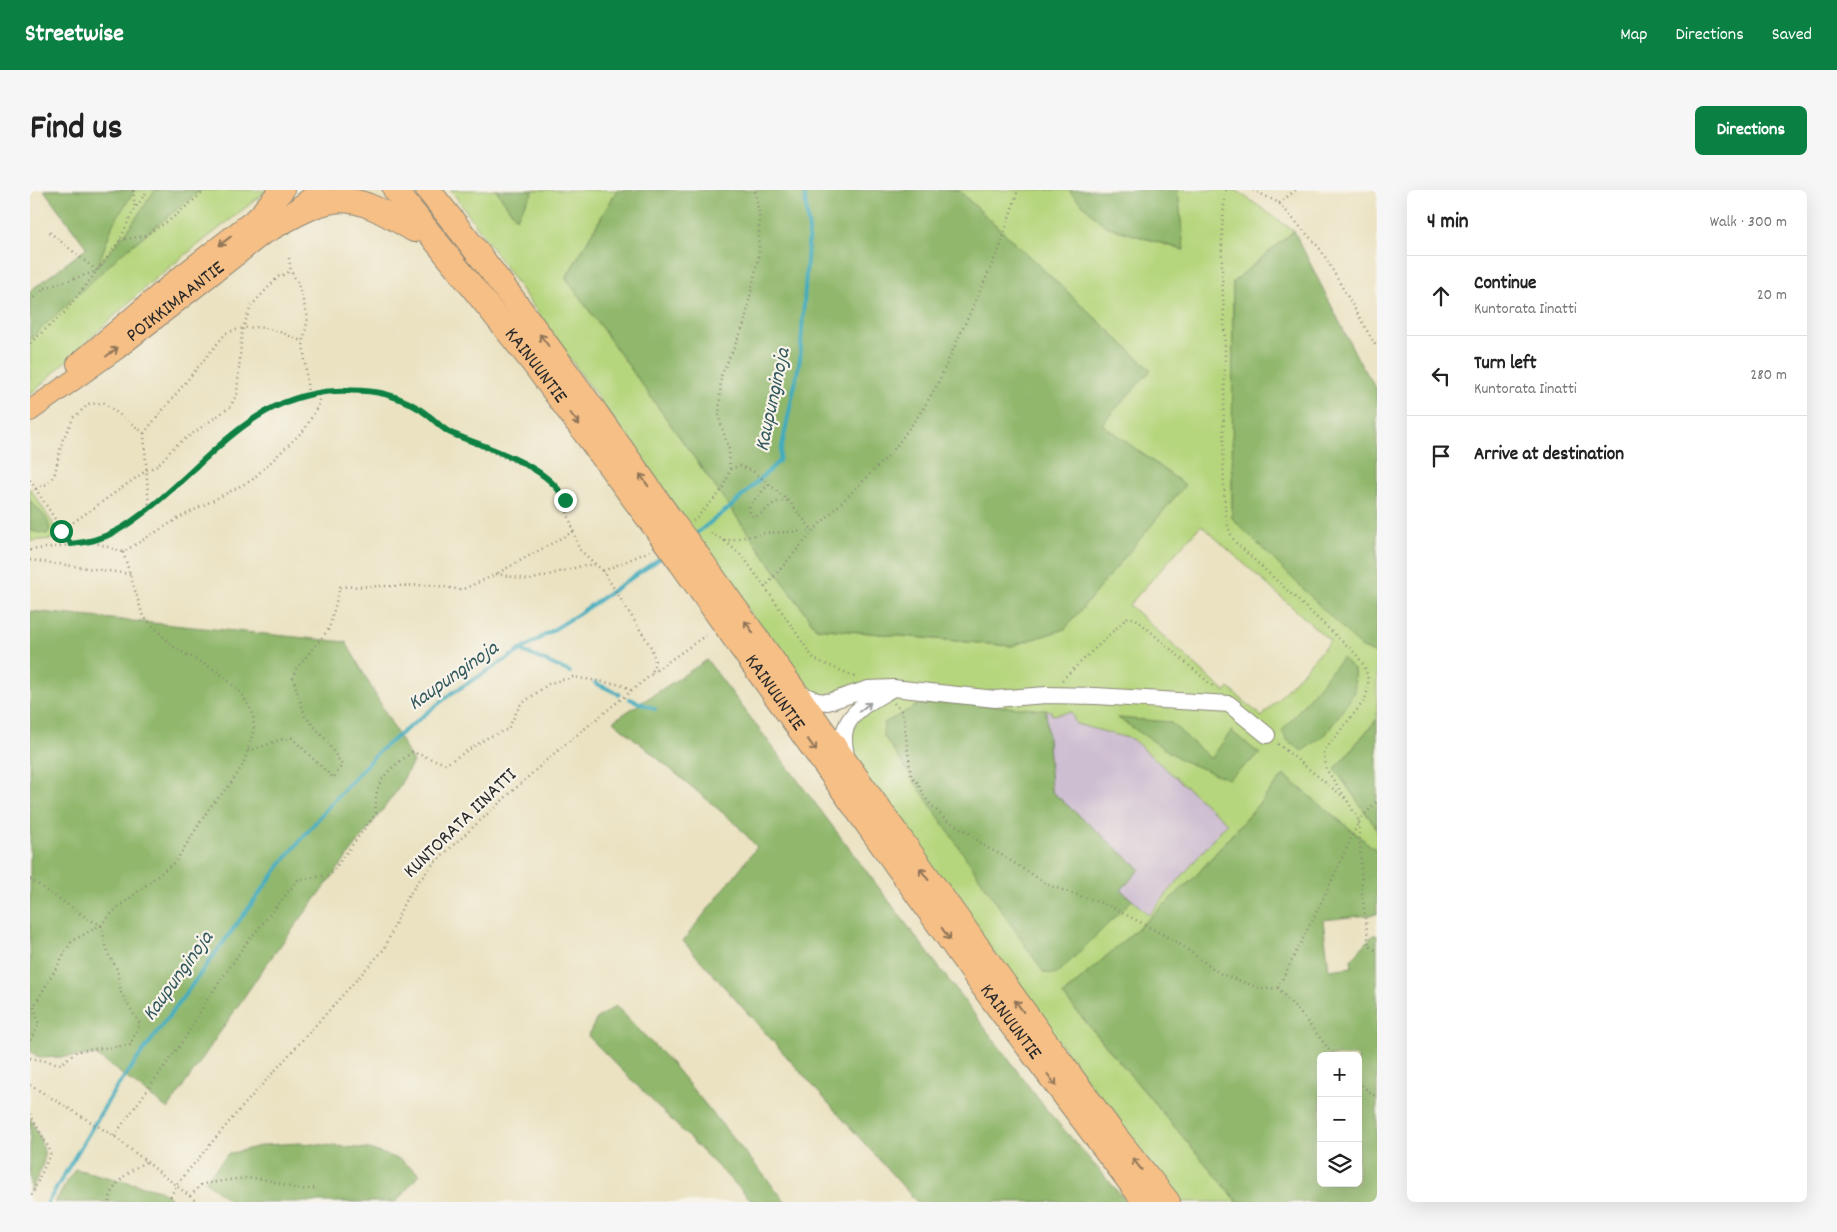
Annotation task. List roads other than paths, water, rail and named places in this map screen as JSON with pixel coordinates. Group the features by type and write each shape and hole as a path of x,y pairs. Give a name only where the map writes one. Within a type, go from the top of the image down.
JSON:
{"highway":[{"path":"266,221 282,190"},
{"name":"KAINUUNTIE","path":"396,190 664,525 992,998 1144,1202"},
{"name":"KAINUUNTIE","path":"428,190 503,285 573,379 664,525"},
{"path":"443,190 503,285"},
{"path":"266,221 341,192 368,195 402,220 481,298"},
{"name":"KAINUUNTIE","path":"688,558 793,690 1043,1038 1112,1132 1168,1202"}],"main road":[{"name":"POIKKIMAANTIE","path":"30,411 117,349 266,221 291,190"},
{"name":"POIKKIMAANTIE","path":"30,405 144,306 266,221 320,190"}],"lane":[{"path":"793,690 818,701 828,702 868,689 995,699 1047,695 1096,696 1229,704 1267,735"},
{"path":"848,765 844,738 845,728 865,705 886,690"}],"waterway":[{"name":"Kaupunginoja","path":"693,536 734,504 779,461 800,359 809,231 804,190"},
{"name":"Kaupunginoja","path":"48,1202 114,1091 281,864 328,807 379,751 452,693 577,615 665,555"},
{"path":"520,650 570,672"},
{"path":"595,683 619,694"},
{"path":"630,699 655,709"}]}
